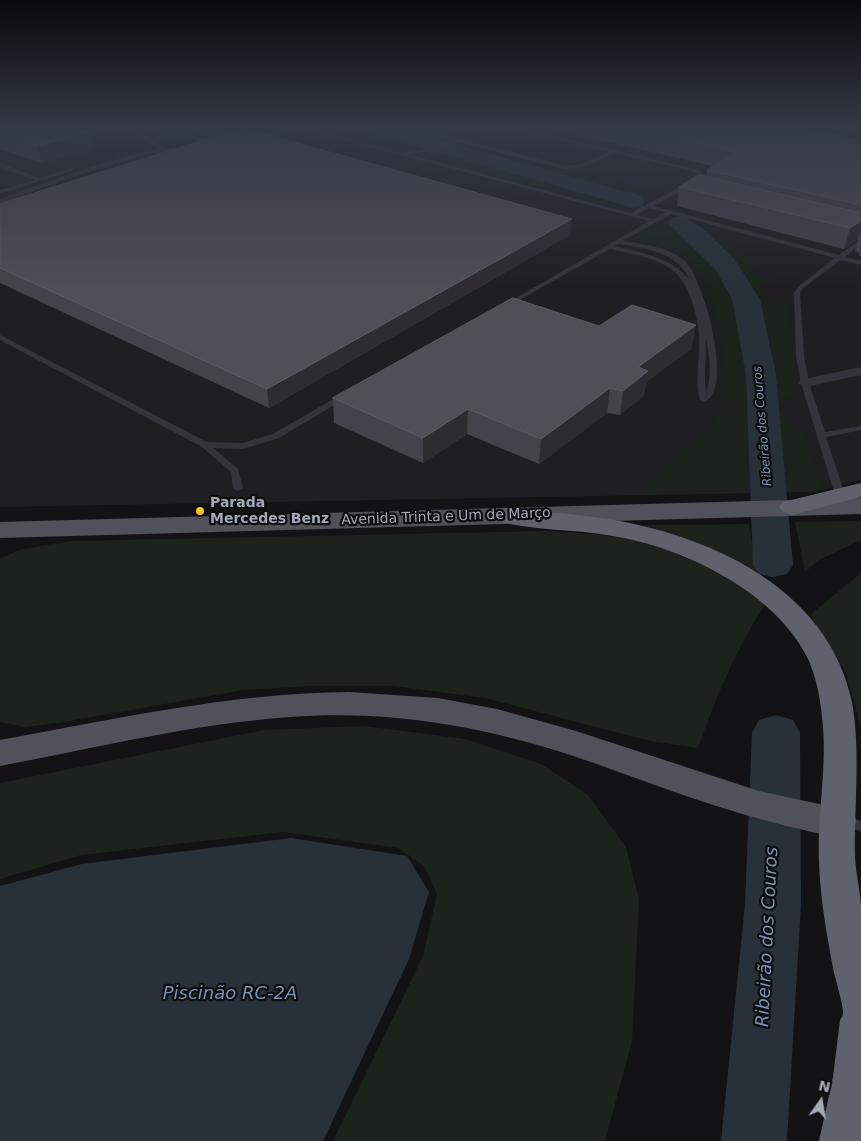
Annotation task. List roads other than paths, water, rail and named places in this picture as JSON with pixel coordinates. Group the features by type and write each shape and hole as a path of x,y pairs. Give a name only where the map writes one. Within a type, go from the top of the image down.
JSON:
{"highway":[{"path":"506,516 615,528 680,546 720,563 757,586 781,605 808,634 830,676 839,720 844,820 837,857 841,900 861,1004"},
{"path":"842,1141 858,1078 861,1020"}],"main road":[{"name":"Avenida Trinta e Um de Março","path":"0,530 787,507 854,497"},
{"path":"0,545 69,528"},
{"path":"4,750 182,720 279,707 369,704 435,710 525,728 738,799 844,820"}],"street":[{"path":"805,383 861,370"}],"lane":[{"path":"0,192 35,181"},
{"path":"43,181 51,184"},
{"path":"0,202 59,181"},
{"path":"504,181 654,221"},
{"path":"631,215 696,181"},
{"path":"685,188 694,190"},
{"path":"648,206 861,263"},
{"path":"497,310 670,212"},
{"path":"854,497 822,435 805,383 800,356 797,293 861,241"},
{"path":"610,247 670,264 685,275 691,284 696,295 703,342 700,384 704,400 711,394 713,385 711,346 700,291 691,273 682,263 669,255 617,242"},
{"path":"0,337 205,445 235,471 238,488"},
{"path":"205,445 243,446 276,436 350,393"},
{"path":"822,435 861,428"}],"water":[{"name":"Piscinão RC-2A","path":"291,838 407,856 429,892 409,959 323,1141 0,1141 0,886 82,864"}],"waterway":[{"name":"Ribeirão dos Couros","path":"569,181 634,201"},
{"name":"Ribeirão dos Couros","path":"680,223 697,236 726,265 746,299 761,375 773,565"},
{"name":"Ribeirão dos Couros","path":"754,1141 773,904 776,733"}],"place":[{"name":"Parada Mercedes Benz","path":"200,511"}]}
